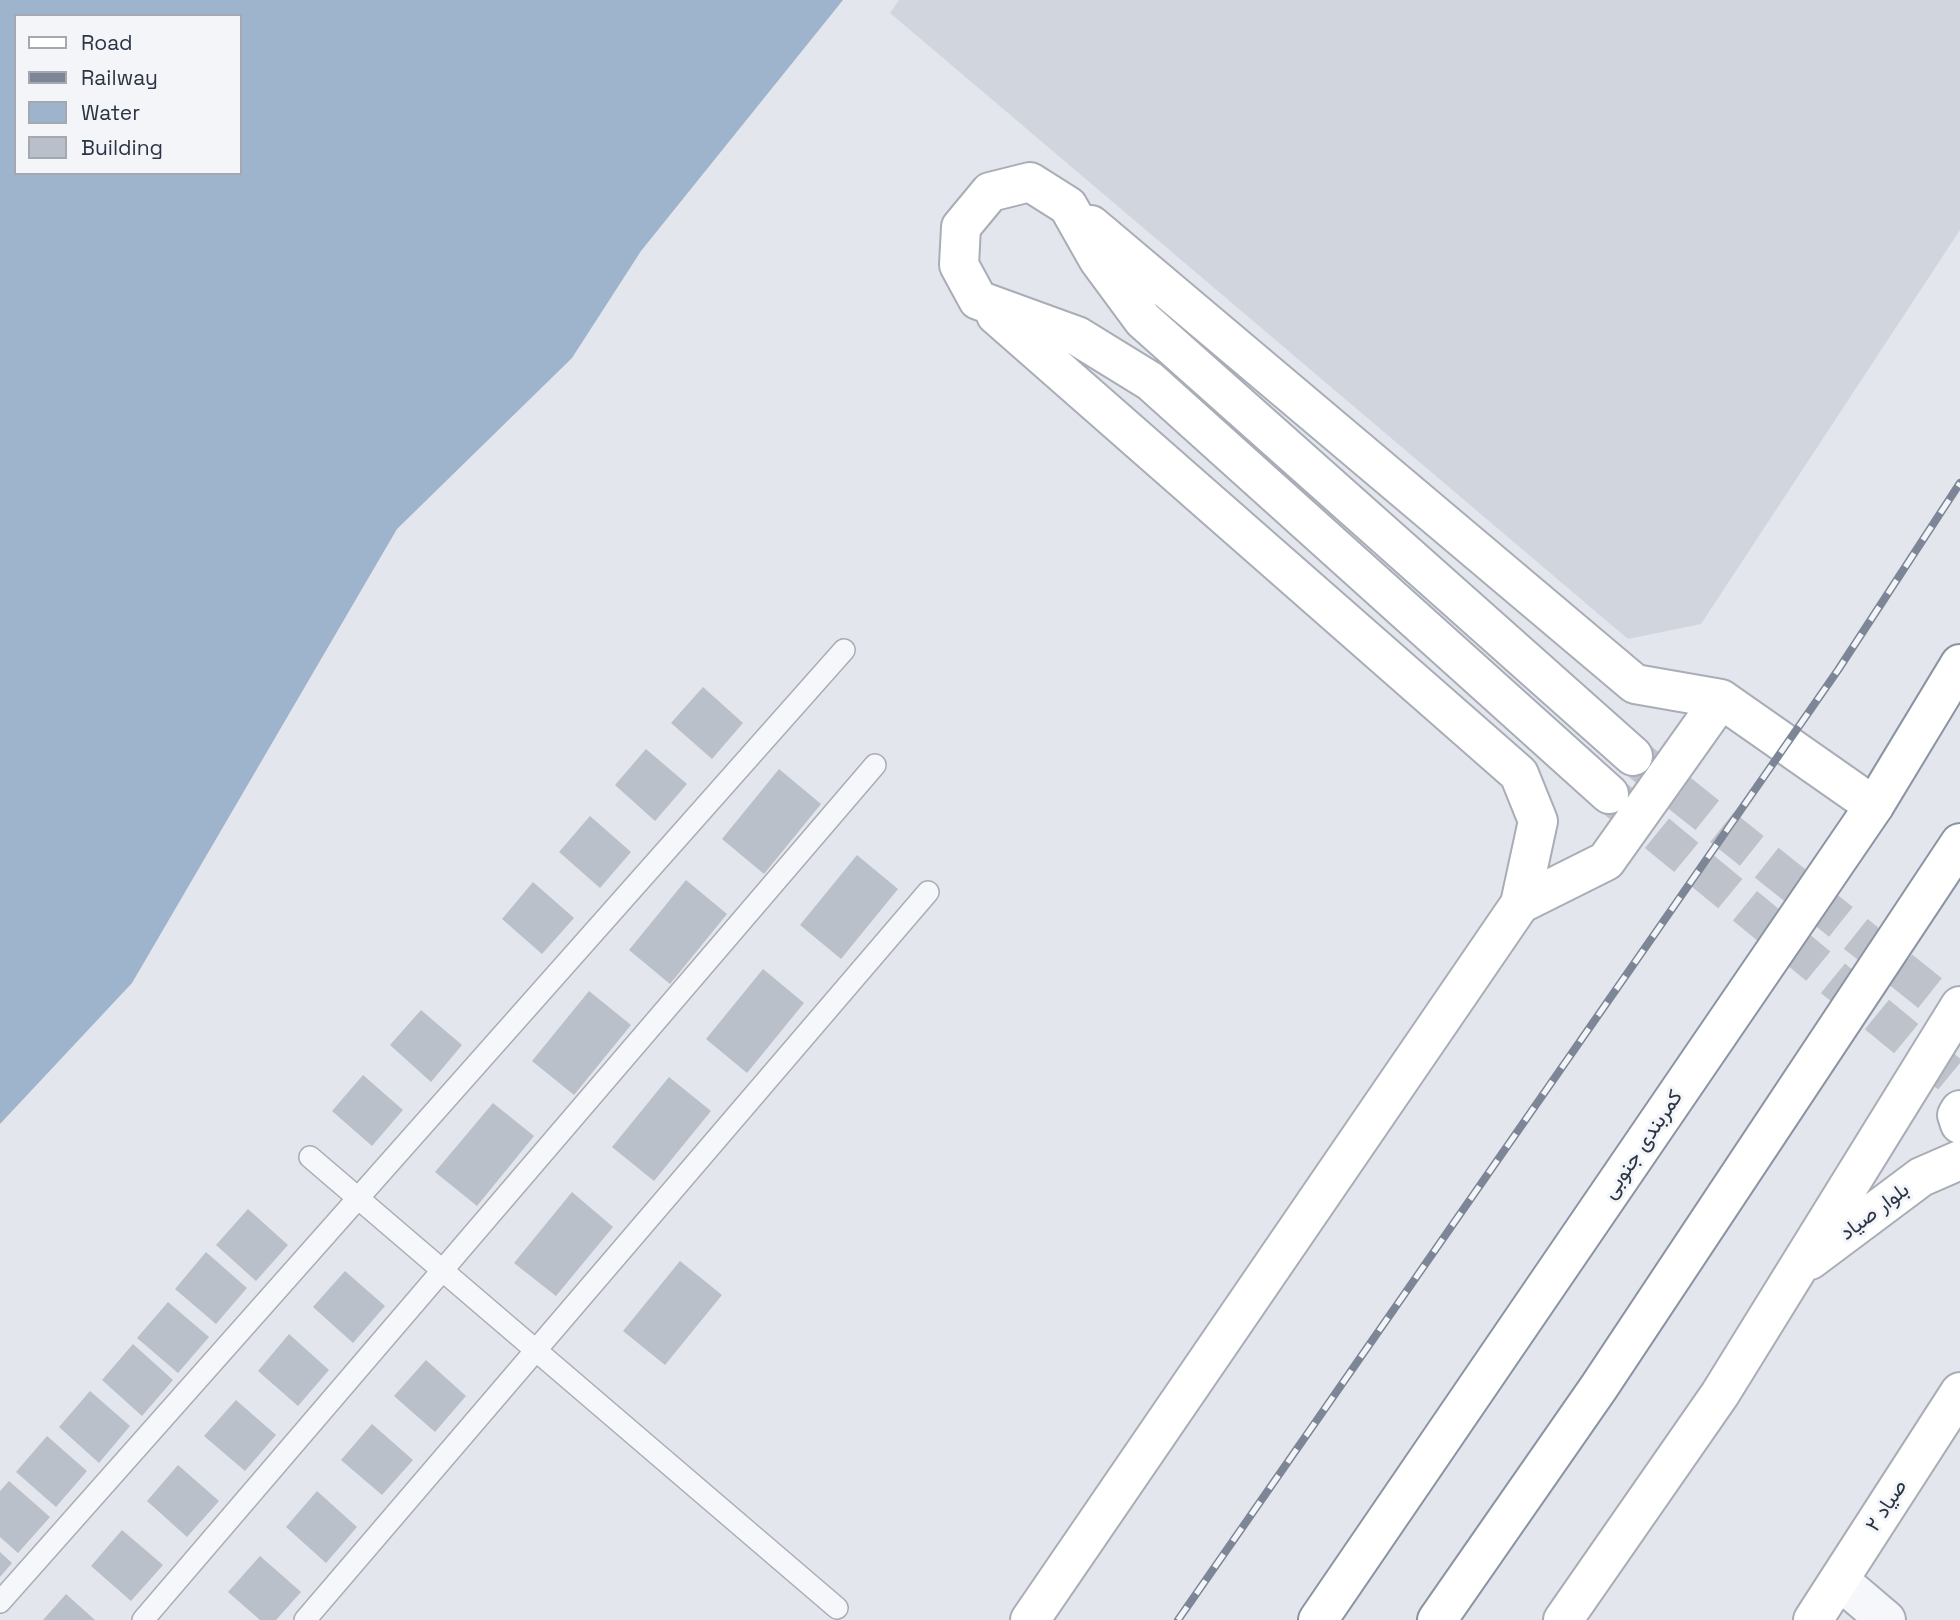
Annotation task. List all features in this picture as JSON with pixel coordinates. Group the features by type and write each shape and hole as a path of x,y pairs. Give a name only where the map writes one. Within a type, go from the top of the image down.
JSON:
{"main road":[{"path":"1030,1620 1520,904 1538,821 1519,774 978,300 958,265 961,228 990,192 1030,183 1069,206 1635,684 1721,699 1874,806"},
{"path":"1069,206 1098,259 1143,320 1633,756"},
{"path":"978,300 1077,336 1150,380 1609,794"},
{"name":"کمربندی جنوبی","path":"1318,1620 1874,806 1960,664"},
{"path":"1520,904 1606,861 1721,699"},
{"path":"1437,1620 1599,1387 1960,843"},
{"path":"1563,1620 1720,1394 1960,1006"},
{"path":"1960,1110 1957,1115 1960,1124"},
{"name":"بلوار صیاد","path":"1794,1272 1921,1177 1960,1160"},
{"name":"صیاد ۲","path":"1813,1620 1960,1392"}],"street":[{"path":"1839,1580 1886,1620"}],"lane":[{"path":"0,1602 844,650"},
{"path":"143,1620 875,765"},
{"path":"305,1620 928,892"},
{"path":"310,1157 837,1608"}],"shaded area":[{"path":"899,0 1960,0 1960,230 1701,624 1628,639 890,13"}],"water":[{"path":"0,0 843,0 641,251 572,358 397,529 132,983 0,1124"}],"building":[{"path":"703,687 743,723 712,759 671,723"},
{"path":"646,749 687,784 655,821 615,785"},
{"path":"779,769 821,804 764,874 722,839"},
{"path":"590,816 631,852 600,888 559,852"},
{"path":"857,855 898,889 841,959 800,925"},
{"path":"686,880 727,914 670,984 629,950"},
{"path":"533,882 574,918 542,954 502,919"},
{"path":"763,969 804,1003 747,1073 706,1039"},
{"path":"589,991 631,1025 574,1095 532,1061"},
{"path":"421,1010 462,1045 431,1082 390,1045"},
{"path":"363,1075 403,1110 372,1146 332,1111"},
{"path":"669,1077 711,1111 654,1181 612,1147"},
{"path":"493,1103 534,1136 477,1206 435,1172"},
{"path":"572,1192 613,1227 556,1296 514,1263"},
{"path":"248,1209 288,1245 256,1281 216,1245"},
{"path":"206,1252 247,1288 216,1324 175,1289"},
{"path":"680,1261 722,1295 665,1365 623,1331"},
{"path":"345,1271 385,1306 353,1343 313,1307"},
{"path":"168,1302 209,1337 178,1373 137,1338"},
{"path":"289,1334 329,1370 298,1406 258,1371"},
{"path":"133,1344 173,1380 142,1416 102,1380"},
{"path":"426,1360 466,1396 435,1432 394,1396"},
{"path":"90,1391 130,1426 99,1463 59,1427"},
{"path":"236,1400 276,1435 245,1471 204,1436"},
{"path":"372,1424 413,1460 382,1495 341,1460"},
{"path":"47,1436 87,1471 56,1507 16,1472"},
{"path":"178,1465 219,1501 187,1537 147,1501"},
{"path":"9,1481 50,1517 18,1553 0,1537 0,1491"},
{"path":"317,1491 357,1527 326,1563 286,1527"},
{"path":"122,1530 163,1565 131,1601 91,1566"},
{"path":"0,1552 12,1563 0,1577"},
{"path":"260,1556 301,1592 276,1620 260,1620 228,1592"},
{"path":"66,1594 95,1620 43,1620"}],"tunnel":[{"path":"1633,756 1960,1017"},
{"path":"1613,797 1960,1083"}],"railway":[{"path":"1178,1620 1838,670 1960,483"}]}
